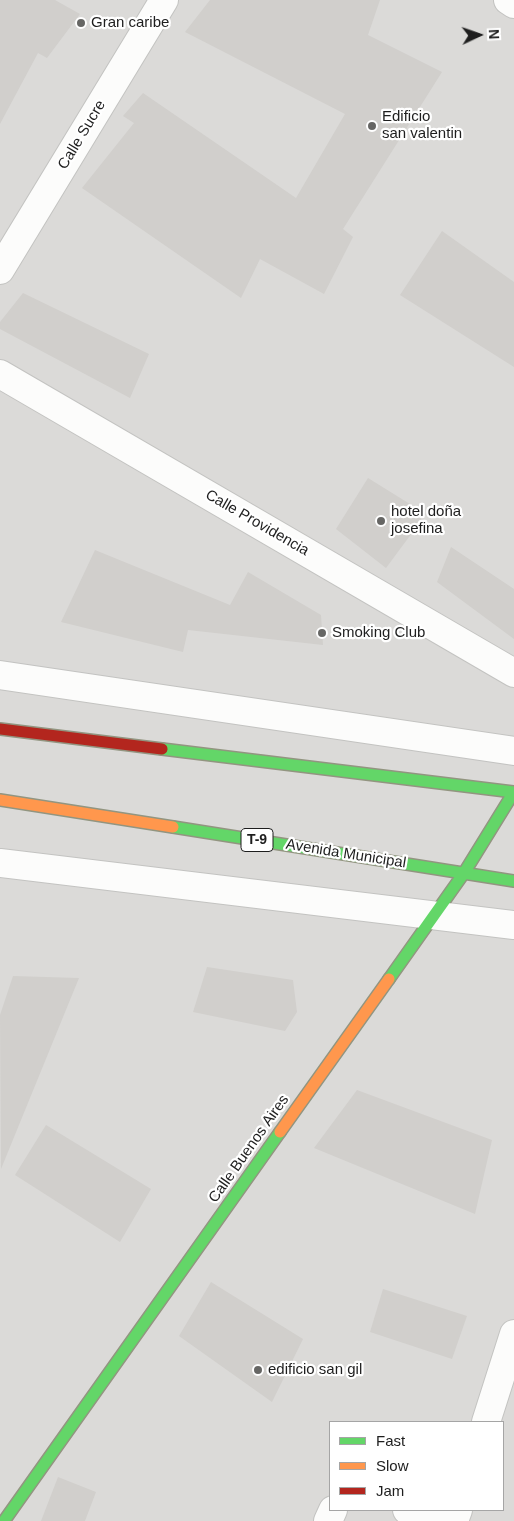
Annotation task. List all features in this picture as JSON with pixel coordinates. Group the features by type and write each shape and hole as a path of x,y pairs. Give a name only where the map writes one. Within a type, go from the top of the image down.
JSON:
{"main road":[{"path":"0,729 514,792"},
{"name":"Calle Buenos Aires","path":"4,1521 432,915 464,873 514,792"},
{"name":"Avenida Municipal","path":"0,800 514,881"}],"street":[{"name":"Calle Sucre","path":"0,270 164,0"},
{"path":"508,0 514,4"},
{"name":"Calle Providencia","path":"0,374 514,673"},
{"path":"0,675 514,752"},
{"path":"0,863 514,925"},
{"path":"486,1421 514,1334"},
{"path":"409,1511 438,1521"}],"shaded area":[{"path":"0,0 514,0 514,1521 0,1521"}],"building":[{"path":"0,0 55,0 80,14 47,58 38,53 0,124"},
{"path":"210,0 380,0 368,35 442,72 343,229 353,237 324,294 260,259 241,298 82,188 134,123 123,116 143,93 296,198 345,114 185,32"},
{"path":"442,231 514,282 514,367 400,295"},
{"path":"23,293 149,354 130,398 0,329 0,322"},
{"name":"hotel doña josefina","path":"368,478 426,514 386,568 336,529"},
{"path":"451,547 514,589 514,639 437,582"},
{"path":"95,550 230,605 248,572 321,615 323,645 188,630 183,652 61,622"},
{"path":"207,967 293,980 297,1012 285,1031 193,1012"},
{"path":"13,976 79,978 1,1169 0,1015"},
{"path":"357,1090 492,1140 475,1214 314,1148"},
{"path":"46,1125 151,1189 120,1242 15,1175"},
{"name":"edificio san gil","path":"211,1282 303,1339 272,1402 179,1336"},
{"path":"383,1289 467,1316 452,1359 370,1332"},
{"path":"58,1477 96,1492 85,1521 41,1521"}],"traffic: fast":[{"path":"162,749 514,792"},
{"path":"389,979 464,873 514,792"},
{"path":"173,827 514,881"},
{"path":"4,1521 280,1132"}],"traffic: slow":[{"path":"0,800 173,827"},
{"path":"280,1132 389,979"}],"traffic: jam":[{"path":"0,729 162,749"}],"place":[{"name":"Gran caribe","path":"81,23"},
{"name":"Edificio san valentin","path":"372,126"},
{"name":"hotel doña josefina","path":"381,521"},
{"name":"Smoking Club","path":"322,633"},
{"name":"edificio san gil","path":"258,1370"}]}
